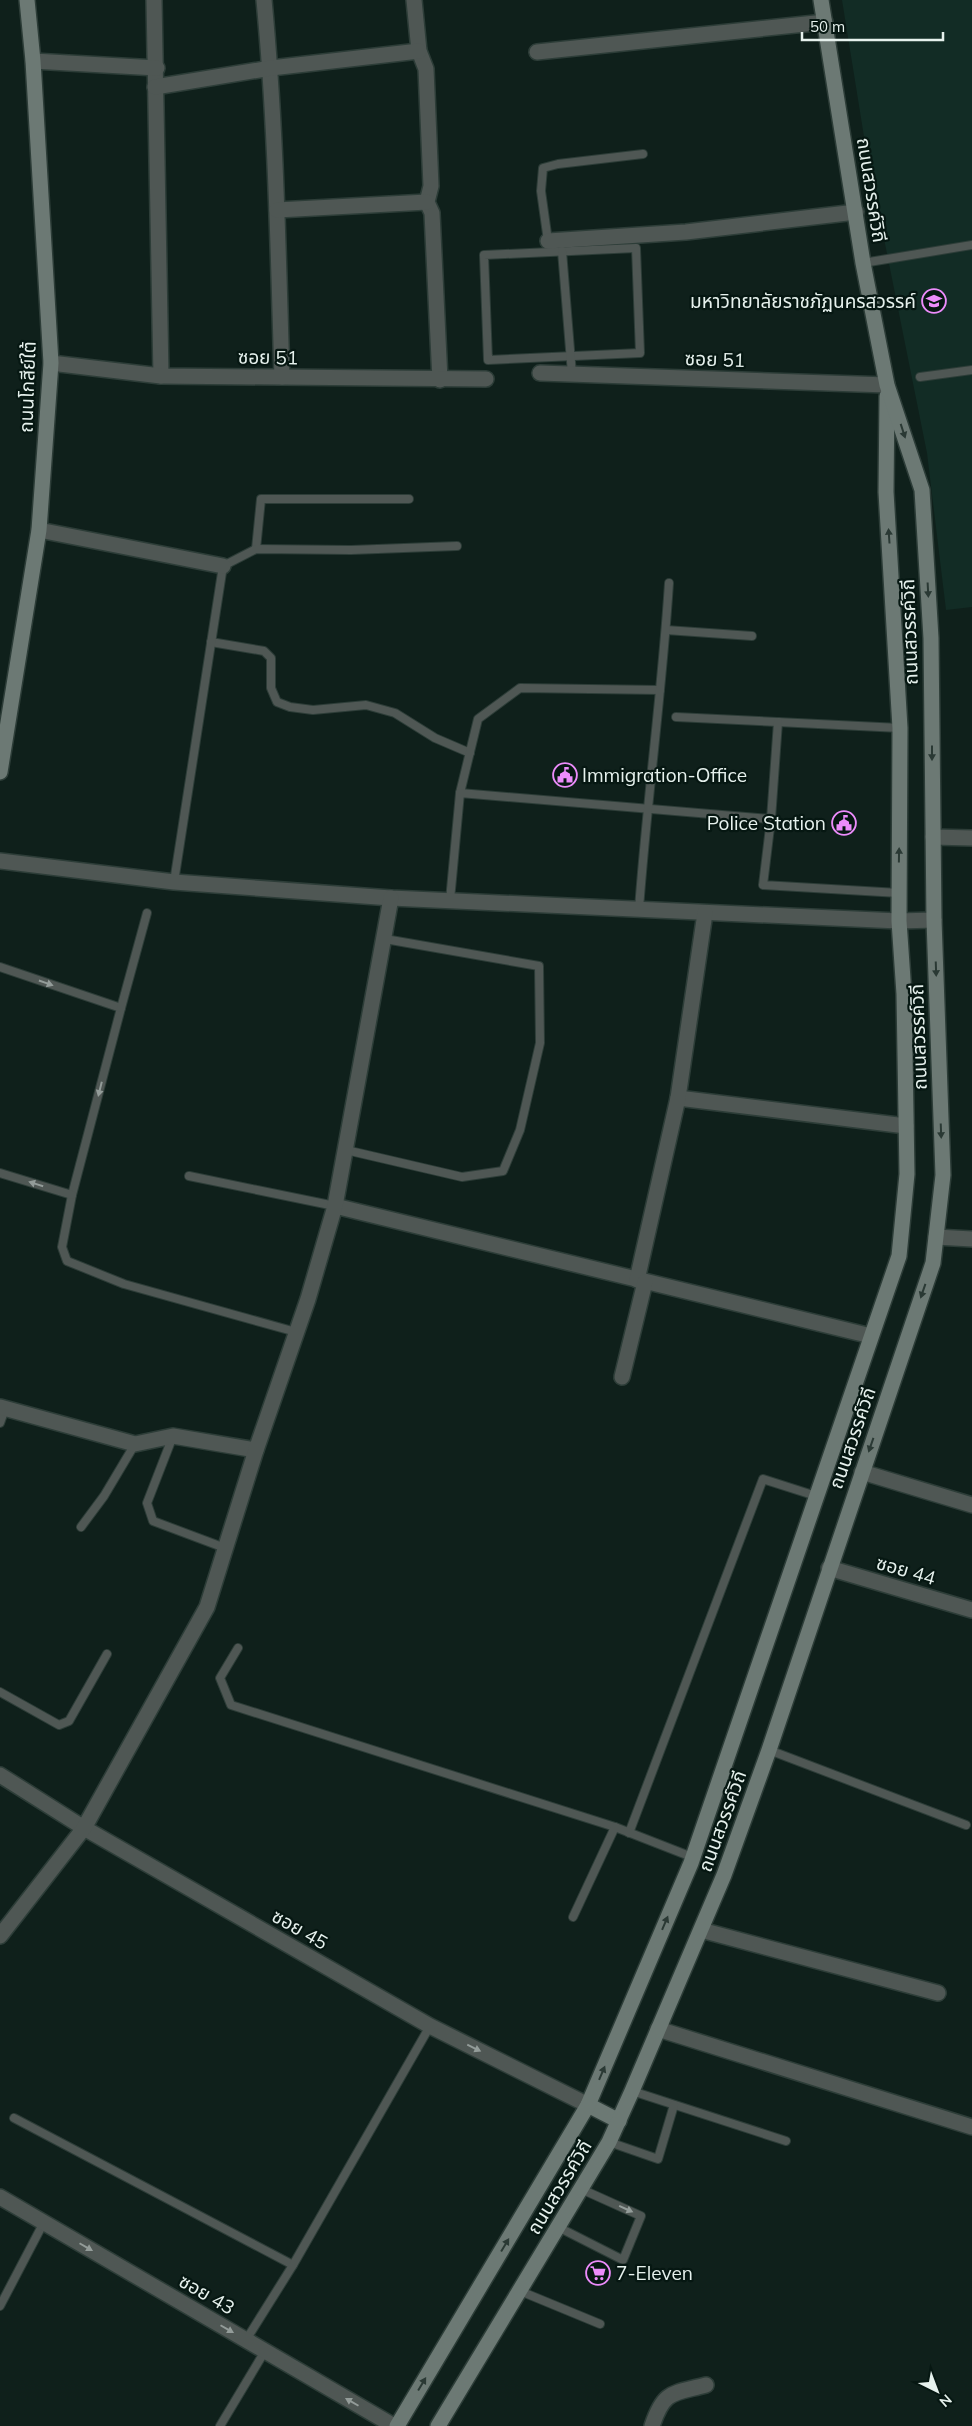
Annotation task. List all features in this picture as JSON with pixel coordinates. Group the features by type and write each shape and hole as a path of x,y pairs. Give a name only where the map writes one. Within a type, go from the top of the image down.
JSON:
{"main road":[{"name":"ถนนโกสีย์ใต้","path":"0,772 39,530 50,363 33,61 27,0"},
{"name":"ถนนสวรรค์วิถี","path":"438,2426 620,2121 724,1875 769,1750 828,1568 933,1263 943,1175 934,920 931,638 922,490 887,385 863,263 821,0"},
{"name":"ถนนสวรรค์วิถี","path":"396,2426 588,2105 692,1857 898,1256 907,1174 904,994 899,922 900,728 886,492 887,385"},
{"path":"588,2105 620,2121"}],"street":[{"path":"154,0 157,68 161,376"},
{"path":"264,0 271,68 282,377"},
{"path":"414,0 419,51 426,69 431,186 427,202 432,214 440,380"},
{"path":"537,52 825,22"},
{"path":"156,87 271,68 419,51"},
{"path":"33,61 157,68"},
{"path":"277,210 427,202"},
{"path":"548,240 686,232 856,212"},
{"name":"ซอย 51","path":"50,363 161,376 486,379"},
{"name":"ซอย 51","path":"540,373 887,385"},
{"path":"39,530 223,566"},
{"path":"933,837 972,838"},
{"path":"0,861 174,882 391,898 899,922 934,920"},
{"path":"0,1936 84,1828 207,1607 335,1206 385,940 391,898"},
{"path":"622,1377 678,1098 705,913"},
{"path":"678,1098 906,1126"},
{"path":"335,1206 871,1336"},
{"path":"936,1237 972,1239"},
{"path":"3,1408 135,1444 173,1436 256,1450"},
{"path":"862,1472 972,1504"},
{"name":"ซอย 44","path":"828,1568 972,1610"},
{"name":"ซอย 45","path":"0,1775 84,1828 430,2026 588,2105"},
{"path":"701,1930 938,1993"},
{"path":"658,2029 972,2127"},
{"name":"ซอย 43","path":"0,2197 396,2426"},
{"path":"652,2426 659,2405 664,2399 670,2395 706,2385"}],"lane":[{"path":"548,240 541,191 543,168 558,164 643,154"},
{"path":"863,263 972,245"},
{"path":"636,248 640,353 571,356 488,360 484,255 636,248"},
{"path":"562,251 572,374"},
{"path":"920,377 972,370"},
{"path":"256,549 261,499 409,498"},
{"path":"174,882 223,566 256,549 351,550 457,546"},
{"path":"639,909 646,809 660,690 669,583"},
{"path":"666,630 752,636"},
{"path":"211,642 264,651 271,658 271,688 277,702 290,708 313,710 366,705 395,713 435,738 470,754"},
{"path":"450,900 460,793 478,719 520,688 660,690"},
{"path":"676,717 900,728"},
{"path":"778,722 771,819 763,885 899,893"},
{"path":"460,793 771,819"},
{"path":"148,913 120,1008 72,1195 62,1247 68,1261 124,1284 296,1332"},
{"path":"346,1150 462,1177 504,1171 520,1130 540,1043 539,966 385,940"},
{"path":"0,967 120,1008"},
{"path":"0,1173 72,1195"},
{"path":"189,1176 335,1206"},
{"path":"0,1423 3,1408"},
{"path":"173,1436 147,1504 153,1521 225,1548"},
{"path":"81,1527 104,1496 135,1444"},
{"path":"629,1833 763,1479 816,1496"},
{"path":"238,1648 220,1678 231,1705 615,1828 692,1857"},
{"path":"0,1692 59,1725 69,1721 107,1654"},
{"path":"769,1750 966,1825"},
{"path":"573,1917 615,1828"},
{"path":"246,2340 293,2265 430,2026"},
{"path":"632,2091 786,2141"},
{"path":"609,2142 658,2160 674,2105"},
{"path":"14,2118 293,2265"},
{"path":"558,2227 624,2260 641,2216 581,2189"},
{"path":"0,2306 44,2222"},
{"path":"520,2290 600,2324"},
{"path":"220,2426 265,2351"}],"shaded area":[{"name":"มหาวิทยาลัยราชภัฏนครสวรรค์","path":"842,0 972,0 972,607 946,610 927,453 866,149"}],"place":[{"name":"มหาวิทยาลัยราชภัฏนครสวรรค์","path":"934,301"},
{"name":"Immigration-Office","path":"565,775"},
{"name":"Police Station","path":"844,823"},
{"name":"7-Eleven","path":"598,2273"}]}
